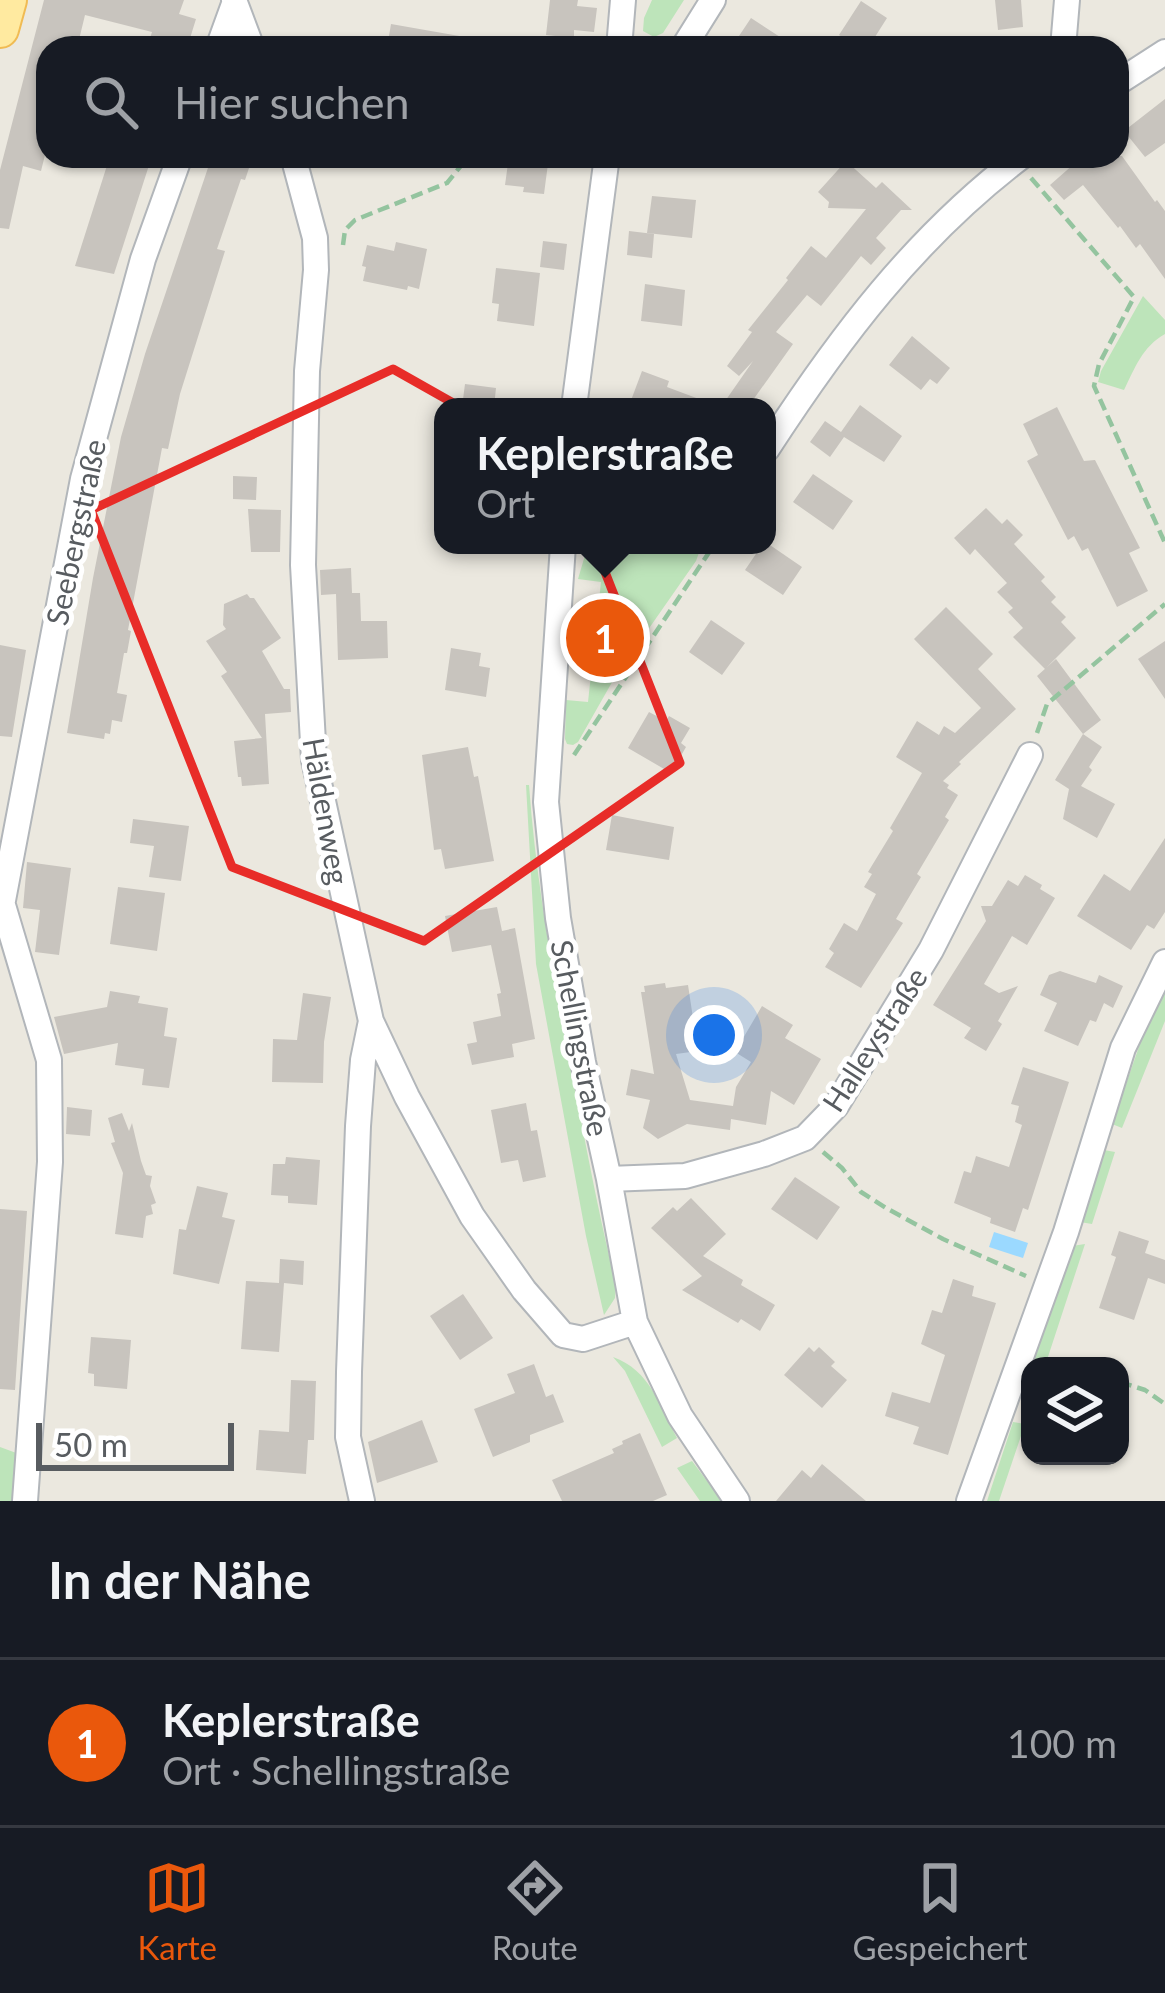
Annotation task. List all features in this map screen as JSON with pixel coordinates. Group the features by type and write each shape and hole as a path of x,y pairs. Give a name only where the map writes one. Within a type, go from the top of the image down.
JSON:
{"main road":[{"path":"0,28 8,0"}],"street":[{"path":"620,36 623,0"},
{"path":"690,36 713,0"},
{"path":"1064,36 1066,0"},
{"path":"222,36 234,2"},
{"path":"234,2 247,36"},
{"path":"1129,75 1165,52"},
{"name":"Seebergstraße","path":"1,909 83,479 143,259 176,168"},
{"name":"Häldenweg","path":"296,168 315,238 316,270 307,371 303,565 314,760 371,1022 472,1216 524,1290 563,1335 583,1339 635,1322"},
{"path":"575,398 605,168"},
{"path":"776,435 824,362 904,264 950,215 1007,168"},
{"name":"Schellingstraße","path":"562,554 546,802 558,918 583,1062 635,1322 680,1416 737,1501"},
{"name":"Halleystraße","path":"609,1179 685,1176 805,1138 836,1106 931,950 1030,755"},
{"path":"1,909 49,1060 50,1162 25,1501"},
{"path":"969,1501 1066,1232 1123,1048 1165,962"},
{"path":"362,1501 348,1437 349,1372 358,1126 371,1022"}],"path":[{"path":"343,247 345,230 355,220 447,183 457,168"},
{"path":"1039,186 1134,297 1099,364 1094,386 1165,543"},
{"path":"546,802 708,554"},
{"path":"1030,755 1047,704 1165,604"},
{"path":"842,1168 861,1192 886,1208 1047,1286"},
{"path":"1129,1385 1165,1404"}],"highlighted area":[{"path":"393,369 563,465 680,763 424,941 232,867 91,510"}],"green space":[{"path":"652,0 684,0 663,33 652,36 643,31"},
{"path":"1143,296 1165,320 1165,334 1145,352 1124,390 1098,382 1101,371"},
{"path":"585,554 698,554 573,745 565,739 566,700 588,702 601,582 578,579"},
{"path":"526,785 558,997 616,1284 615,1298 604,1315 536,964"},
{"path":"1165,990 1165,1021 1122,1128 1112,1124"},
{"path":"1104,1150 1115,1152 1092,1224 1080,1222"},
{"path":"1085,1244 1048,1357 1035,1357 1072,1246"},
{"path":"613,1357 645,1380 677,1438 662,1447 625,1371"},
{"path":"1013,1422 1021,1423 999,1501 987,1501"},
{"path":"0,1447 19,1454 15,1501 0,1501"},
{"path":"692,1461 722,1501 700,1501 677,1468"}],"water":[{"path":"994,1232 1028,1243 1023,1258 989,1247"}],"building":[{"path":"44,0 184,0 179,14 196,19 191,36 151,36 152,32 85,15 80,36 36,36 36,168 42,168 41,171 23,166 9,229 0,228 0,170"},
{"path":"550,0 578,0 577,6 597,8 594,32 546,35"},
{"path":"995,0 1021,0 1023,27 998,30"},
{"path":"861,1 887,18 876,36 839,35"},
{"path":"751,18 779,36 739,36"},
{"path":"391,24 459,36 389,36"},
{"path":"1165,99 1165,143 1145,157 1129,137 1129,127"},
{"path":"1129,166 1165,211 1165,279 1140,244 1136,248 1083,185 1064,200 1050,185 1069,168"},
{"path":"106,168 148,168 114,274 75,266"},
{"path":"208,168 249,168 217,249 225,251 180,394 168,449 162,448 117,693 127,695 122,722 112,720 104,739 67,733 121,437"},
{"path":"507,168 547,168 544,194 505,185"},
{"path":"840,168 854,168 876,188 882,182 912,210 901,210 876,238 886,248 871,265 861,256 821,306 807,295 776,332 793,344 754,398 727,398 753,361 739,376 727,366 786,278 811,246 826,258 866,209 828,208 829,202 818,192"},
{"path":"652,196 696,200 692,238 647,233"},
{"path":"629,231 654,234 652,258 627,255"},
{"path":"543,241 567,244 564,270 540,267"},
{"path":"396,242 427,249 419,289 363,281 367,245 394,251"},
{"path":"496,268 540,273 534,326 497,321 499,304 492,303"},
{"path":"645,284 685,290 682,326 641,321"},
{"path":"912,336 950,368 937,384 930,379 921,390 889,365"},
{"path":"642,371 696,398 632,398"},
{"path":"465,384 496,388 495,398 463,398"},
{"path":"860,405 902,436 884,462 844,437 830,457 810,442 825,421 841,432"},
{"path":"1057,407 1084,461 1095,460 1140,548 1129,553 1148,591 1117,607 1088,548 1082,551 1074,536 1068,540 1027,461 1038,455 1023,424"},
{"path":"813,474 853,501 833,530 793,502"},
{"path":"233,476 257,477 256,500 233,499"},
{"path":"986,508 1023,535 1014,544 1045,577 1041,581 1056,597 1051,602 1066,617 1061,622 1076,638 1045,669 1013,637 1023,628 1008,612 1013,608 997,592 1007,583 975,549 970,555 954,538"},
{"path":"248,509 281,510 280,552 251,552"},
{"path":"776,549 802,567 783,595 745,570 756,554 776,554"},
{"path":"351,568 352,593 360,593 361,621 387,621 388,658 338,660 336,594 321,595 320,570"},
{"path":"247,594 281,638 262,651 284,689 290,689 291,712 265,714 269,784 242,786 234,741 262,738 221,676 227,672 206,641 226,629 224,604"},
{"path":"946,607 993,654 978,669 1016,709 943,781 958,795 945,817 949,820 896,919 903,923 861,988 825,967 844,923 857,931 876,894 864,887 872,874 868,872 922,773 896,757 917,721 939,735 944,726 955,733 981,708 914,639"},
{"path":"711,620 745,643 722,675 689,652"},
{"path":"1165,641 1165,699 1138,659"},
{"path":"0,645 26,650 12,737 0,736"},
{"path":"451,648 481,653 479,666 490,668 486,697 445,690"},
{"path":"1056,659 1101,720 1083,734 1037,676"},
{"path":"649,712 690,728 681,743 686,747 671,773 628,748"},
{"path":"1083,734 1102,747 1081,786 1115,804 1097,838 1063,819 1069,789 1055,780"},
{"path":"468,747 494,861 445,869 441,849 434,850 422,755"},
{"path":"612,815 674,827 669,860 606,850"},
{"path":"133,819 189,826 181,881 149,877 154,846 130,843"},
{"path":"1165,838 1165,912 1154,929 1147,925 1131,950 1077,916 1104,874 1130,891"},
{"path":"27,862 71,868 59,955 35,952 40,910 23,908"},
{"path":"1025,875 1055,898 1027,945 1012,936 984,984 999,993 1018,986 986,1051 964,1038 971,1028 933,1005 986,921 981,906 992,906 1008,880 1018,886"},
{"path":"118,887 165,893 157,951 110,944"},
{"path":"497,907 502,931 515,928 535,1039 512,1044 514,1057 472,1065 467,1044 477,1042 473,1022 501,1016 497,994 501,993 491,945 452,952 445,916"},
{"path":"1060,971 1096,983 1099,975 1123,986 1113,1008 1104,1003 1096,1022 1090,1020 1078,1046 1044,1031 1057,1003 1040,995 1049,975"},
{"path":"665,983 666,988 688,985 698,1051 676,1054 690,1100 733,1106 736,1087 751,1062 735,1052 762,1006 793,1025 785,1038 821,1059 794,1105 771,1091 766,1125 731,1119 730,1130 687,1124 658,1139 643,1128 650,1100 626,1095 631,1069 654,1074 641,992 644,986"},
{"path":"110,991 140,996 138,1003 168,1008 164,1036 177,1038 169,1088 142,1085 144,1069 115,1065 118,1043 64,1054 54,1017 107,1007"},
{"path":"303,993 331,997 323,1083 272,1082 273,1039 297,1040"},
{"path":"1023,1067 1069,1082 1028,1210 1023,1208 1015,1232 954,1203 964,1171 971,1173 976,1156 1009,1167 1022,1125 1015,1122 1019,1106 1011,1104"},
{"path":"526,1103 546,1177 523,1182 518,1160 501,1163 491,1110"},
{"path":"67,1107 92,1110 90,1136 66,1134"},
{"path":"122,1113 129,1131 132,1123 146,1175 152,1176 156,1203 151,1205 153,1214 146,1216 143,1238 115,1234 123,1173 111,1143 115,1142 108,1118"},
{"path":"286,1157 320,1160 317,1205 288,1203 288,1196 271,1195 273,1164 285,1164"},
{"path":"795,1177 840,1207 817,1240 771,1209"},
{"path":"197,1186 228,1193 222,1217 235,1220 219,1284 173,1274 179,1229 186,1230"},
{"path":"691,1198 726,1234 703,1256 775,1305 760,1331 682,1290 702,1276 651,1228"},
{"path":"0,1209 27,1211 15,1390 0,1389"},
{"path":"1119,1231 1149,1241 1145,1253 1165,1260 1165,1284 1148,1278 1134,1320 1099,1308 1116,1257 1111,1255"},
{"path":"280,1259 304,1261 303,1285 284,1283 279,1352 241,1349 246,1281 279,1283"},
{"path":"953,1279 974,1286 972,1296 996,1303 948,1455 913,1444 919,1427 885,1416 892,1392 930,1403 945,1355 921,1344 932,1310 942,1313"},
{"path":"463,1294 493,1338 460,1360 430,1316"},
{"path":"91,1337 131,1340 127,1389 94,1386 94,1374 88,1373"},
{"path":"809,1347 814,1352 819,1347 847,1380 822,1408 784,1375"},
{"path":"534,1364 546,1397 553,1394 564,1422 493,1457 474,1409 515,1393 507,1374"},
{"path":"291,1380 316,1381 314,1440 308,1440 306,1474 256,1470 259,1430 289,1432"},
{"path":"422,1420 438,1462 377,1483 368,1442"},
{"path":"640,1433 667,1495 653,1501 562,1501 552,1480 614,1453 612,1449 622,1441"},
{"path":"822,1464 866,1501 776,1501 802,1470 811,1478"}],"place":[{"name":"Keplerstraße","path":"605,638"}]}
